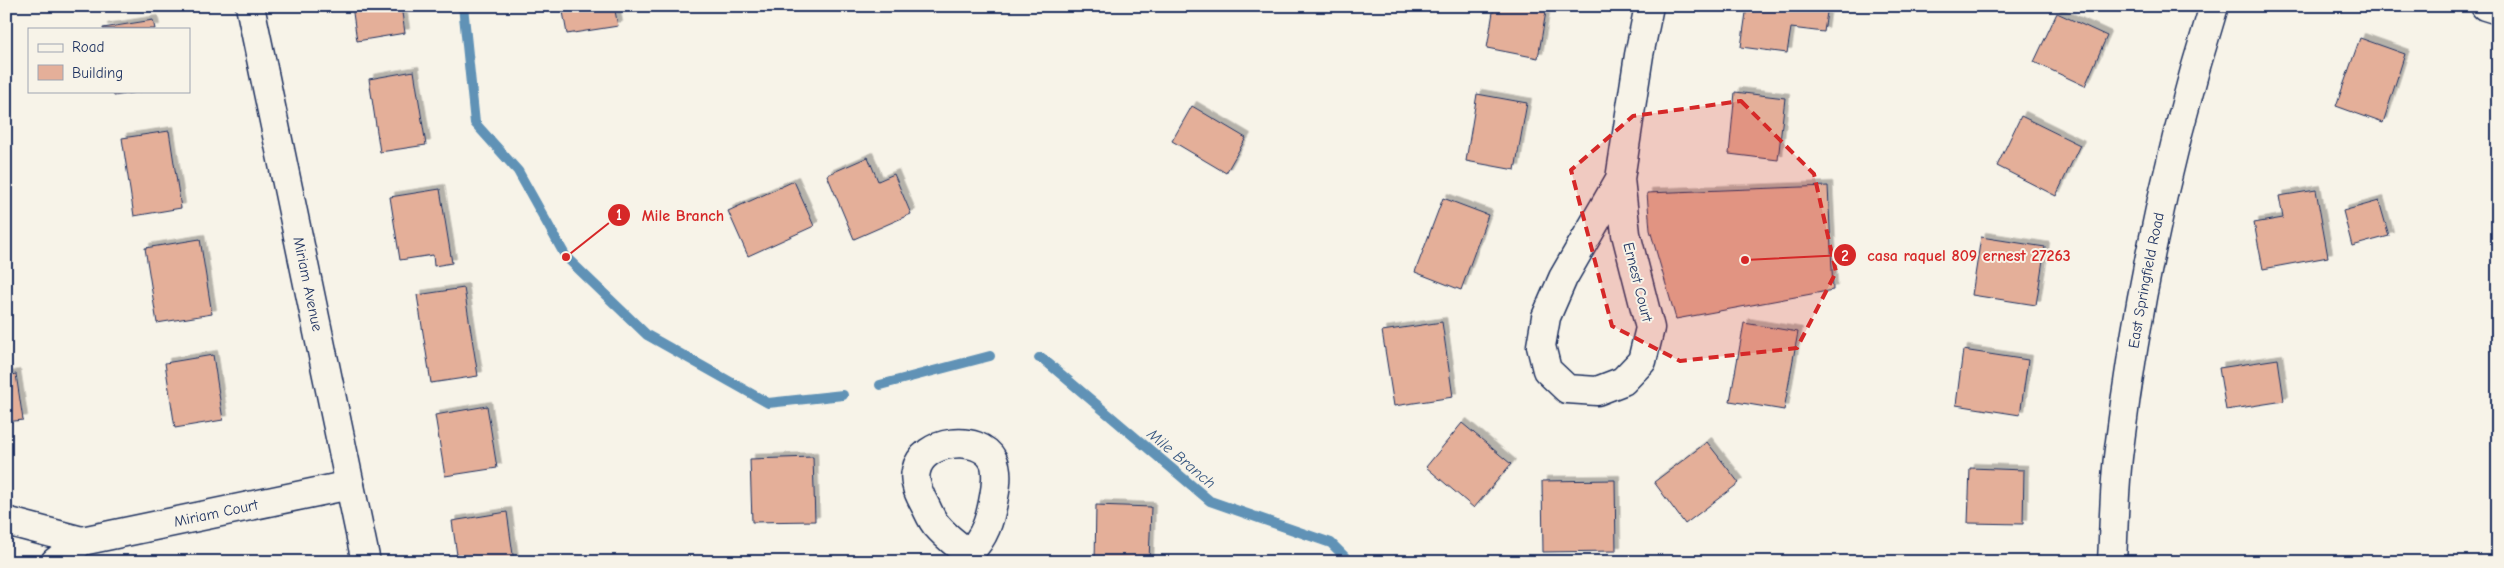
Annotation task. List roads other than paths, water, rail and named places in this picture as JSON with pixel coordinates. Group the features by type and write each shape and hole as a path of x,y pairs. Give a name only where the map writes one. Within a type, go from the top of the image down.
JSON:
{"street":[{"name":"Miriam Avenue","path":"250,6 366,562"},
{"name":"Ernest Court","path":"1620,179 1563,278 1546,317 1541,346 1547,370 1567,389 1597,391 1623,381 1642,361 1650,328 1626,234 1620,179 1639,55 1649,6"},
{"name":"East Springfield Road","path":"2112,562 2119,450 2144,291 2166,176 2188,88 2214,6"},
{"path":"2486,6 2498,10"},
{"name":"Miriam Court","path":"55,562 82,541 350,485"},
{"name":"Miriam Court","path":"6,520 82,541"}],"waterway":[{"name":"Mile Branch","path":"463,6 475,123 518,171 566,257 647,335 768,403 843,395"},
{"name":"Mile Branch","path":"880,385 990,356"},
{"name":"Mile Branch","path":"1039,358 1042,358 1210,501 1331,543 1350,562"}],"place":[{"name":"Mile Branch","path":"566,257"},
{"name":"casa raquel 809 ernest 27263","path":"1745,260"}]}
